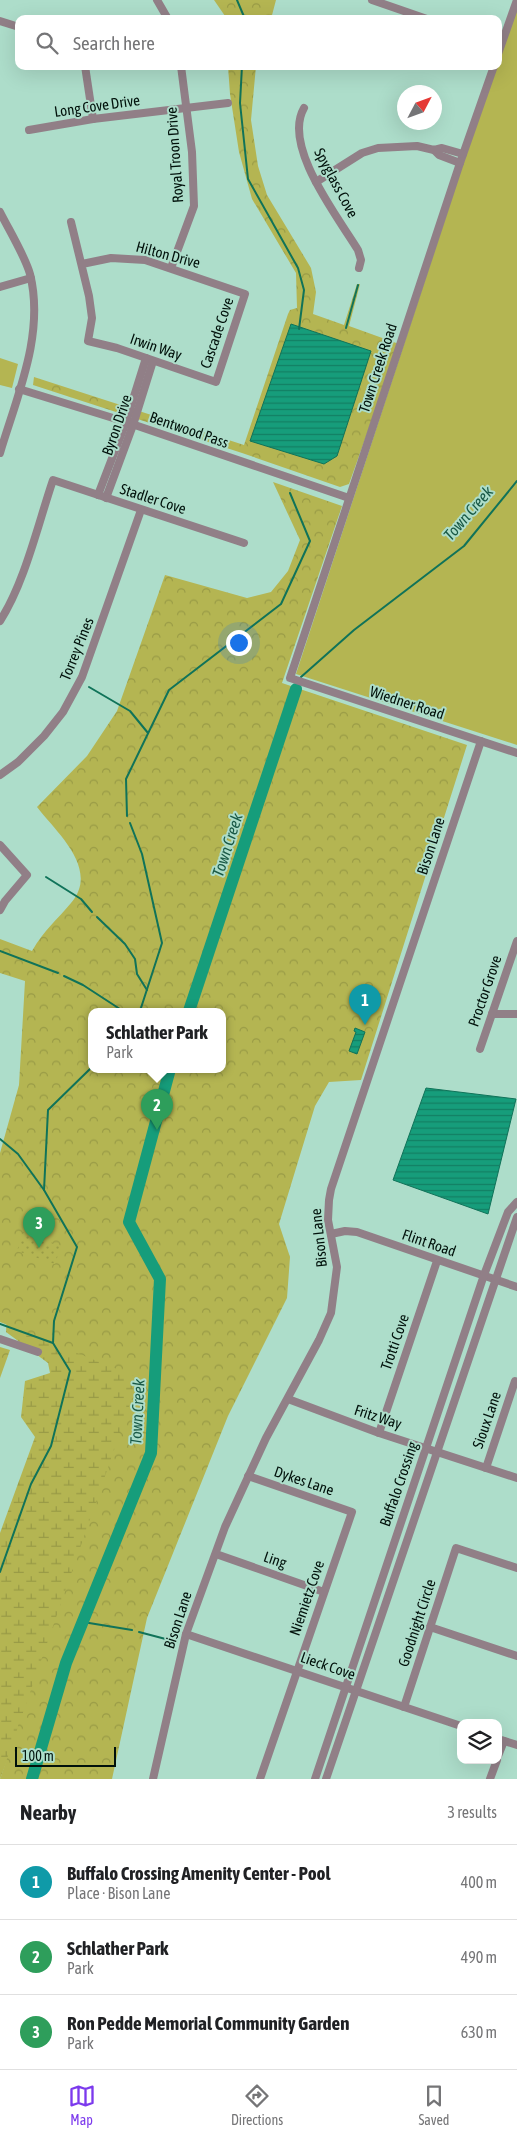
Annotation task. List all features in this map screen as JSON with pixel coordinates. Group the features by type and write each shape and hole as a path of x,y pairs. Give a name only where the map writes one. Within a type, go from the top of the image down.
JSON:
{"street":[{"path":"157,0 166,15"},
{"path":"372,0 415,15"},
{"path":"502,38 516,0"},
{"path":"0,21 15,26"},
{"path":"86,70 94,119"},
{"name":"Royal Troon Drive","path":"171,268 194,206 194,182 182,70"},
{"name":"Town Creek Road","path":"290,678 460,163 493,70"},
{"name":"Long Cove Drive","path":"29,130 94,119 228,103"},
{"name":"Spyglass Cove","path":"304,108 298,126 305,161 358,250 361,260 360,268"},
{"path":"316,182 362,154 378,148 417,146 434,150 442,148 463,154"},
{"path":"434,150 439,155 460,163"},
{"path":"0,212 30,273 35,304 34,337 0,453"},
{"path":"71,222 82,264"},
{"name":"Hilton Drive","path":"82,264 111,258 128,258 171,268 245,294"},
{"name":"Irwin Way","path":"82,264 92,318 88,341 216,382"},
{"path":"0,288 31,278"},
{"name":"Cascade Cove","path":"216,382 245,294"},
{"name":"Byron Drive","path":"102,496 129,424 149,359"},
{"name":"Bentwood Pass","path":"19,388 349,498"},
{"name":"Stadler Cove","path":"0,621 24,568 53,480 244,543"},
{"name":"Torrey Pines","path":"0,775 18,762 44,736 63,712 82,677 141,510"},
{"name":"Wiedner Road","path":"290,678 517,754"},
{"name":"Bison Lane","path":"153,1779 186,1634 225,1527 248,1476 319,1340 331,1313 337,1267 328,1210 332,1188 481,742"},
{"path":"0,845 27,875 5,901 0,910"},
{"name":"Proctor Grove","path":"480,1049 517,941"},
{"path":"492,1014 517,1014"},
{"name":"Buffalo Crossing","path":"315,1779 484,1275 508,1212 517,1203"},
{"name":"Buffalo Crossing","path":"326,1779 494,1279 517,1217"},
{"name":"Flint Road","path":"331,1234 345,1231 357,1232 517,1287"},
{"name":"Trotti Cove","path":"379,1433 437,1261"},
{"path":"0,1339 38,1352"},
{"name":"Sioux Lane","path":"486,1468 516,1382"},
{"name":"Fritz Way","path":"288,1399 379,1433 437,1450 517,1478"},
{"name":"Dykes Lane","path":"248,1476 352,1512"},
{"name":"Niemietz Cove","path":"260,1779 352,1512"},
{"name":"Goodnight Circle","path":"404,1707 456,1548 517,1568"},
{"name":"Ling","path":"216,1554 324,1592"},
{"path":"430,1627 517,1656"},
{"name":"Lieck Cove","path":"186,1634 457,1725"},
{"path":"502,1740 517,1745"},
{"path":"490,1779 496,1764"}],"green space":[{"path":"214,0 276,0 272,15 224,15"},
{"path":"517,0 517,745 296,674 494,70 502,70 502,44"},
{"path":"228,70 256,70 251,120 258,166 267,195 311,268 316,292 313,314 344,325 357,284 360,284 349,326 399,344 349,484 340,487 33,385 34,377 244,445 288,314 290,310 297,308 296,273 252,199 239,152"},
{"path":"0,358 18,364 12,388 0,385"},
{"path":"273,482 342,506 282,683 467,745 361,1080 329,1082 315,1106 279,1224 290,1257 287,1298 228,1416 147,1618 112,1779 0,1779 139,1378 0,1322 0,1153 19,1085 25,981 0,973 0,939 32,951 46,931 71,903 79,890 81,877 72,852 37,807 87,756 117,711 165,575 247,598 271,592 288,571 300,540"},
{"path":"88,1025 88,1073 99,1073 242,1151 0,1779 0,1533 35,1437 21,1417 25,1381 50,1373 48,1363 6,1332 7,1315"},
{"path":"23,1232 61,1246 55,1264 17,1251"},
{"path":"0,1347 10,1350 0,1378"}],"shaded area":[{"path":"291,324 371,351 337,456 324,464 250,441"},
{"path":"355,1028 365,1032 357,1054 349,1051 356,1032 354,1031"},
{"path":"426,1088 516,1099 488,1214 393,1180"}],"waterway":[{"path":"237,0 243,15"},
{"path":"242,70 240,103 248,179 298,268 304,290 299,329"},
{"path":"346,328 358,285"},
{"name":"Town Creek","path":"301,677 354,630 464,546 517,481"},
{"path":"127,816 126,779 169,690 281,604 310,541 290,493"},
{"path":"89,687 130,711 148,733"},
{"name":"Town Creek","path":"190,1008 296,689"},
{"path":"130,823 142,854 162,943 141,1008"},
{"path":"46,877 81,899 92,912"},
{"path":"97,917 125,944 135,959 137,974 147,990"},
{"path":"0,951 58,973"},
{"path":"64,976 83,985 118,1008"},
{"path":"0,1572 31,1484 51,1446 70,1371 53,1343 54,1321 77,1247 44,1190 48,1110 88,1071"},
{"name":"Town Creek","path":"32,1779 66,1663 151,1453 160,1279 129,1222 169,1073"},
{"path":"0,1139 18,1154 44,1190"},
{"path":"0,1324 53,1343"},
{"path":"83,1622 132,1630"},
{"path":"139,1632 177,1642"}],"place":[{"name":"Buffalo Crossing Amenity Center - Pool","path":"365,1025"},
{"name":"Schlather Park","path":"157,1130"},
{"name":"Ron Pedde Memorial Community Garden","path":"39,1248"}]}
